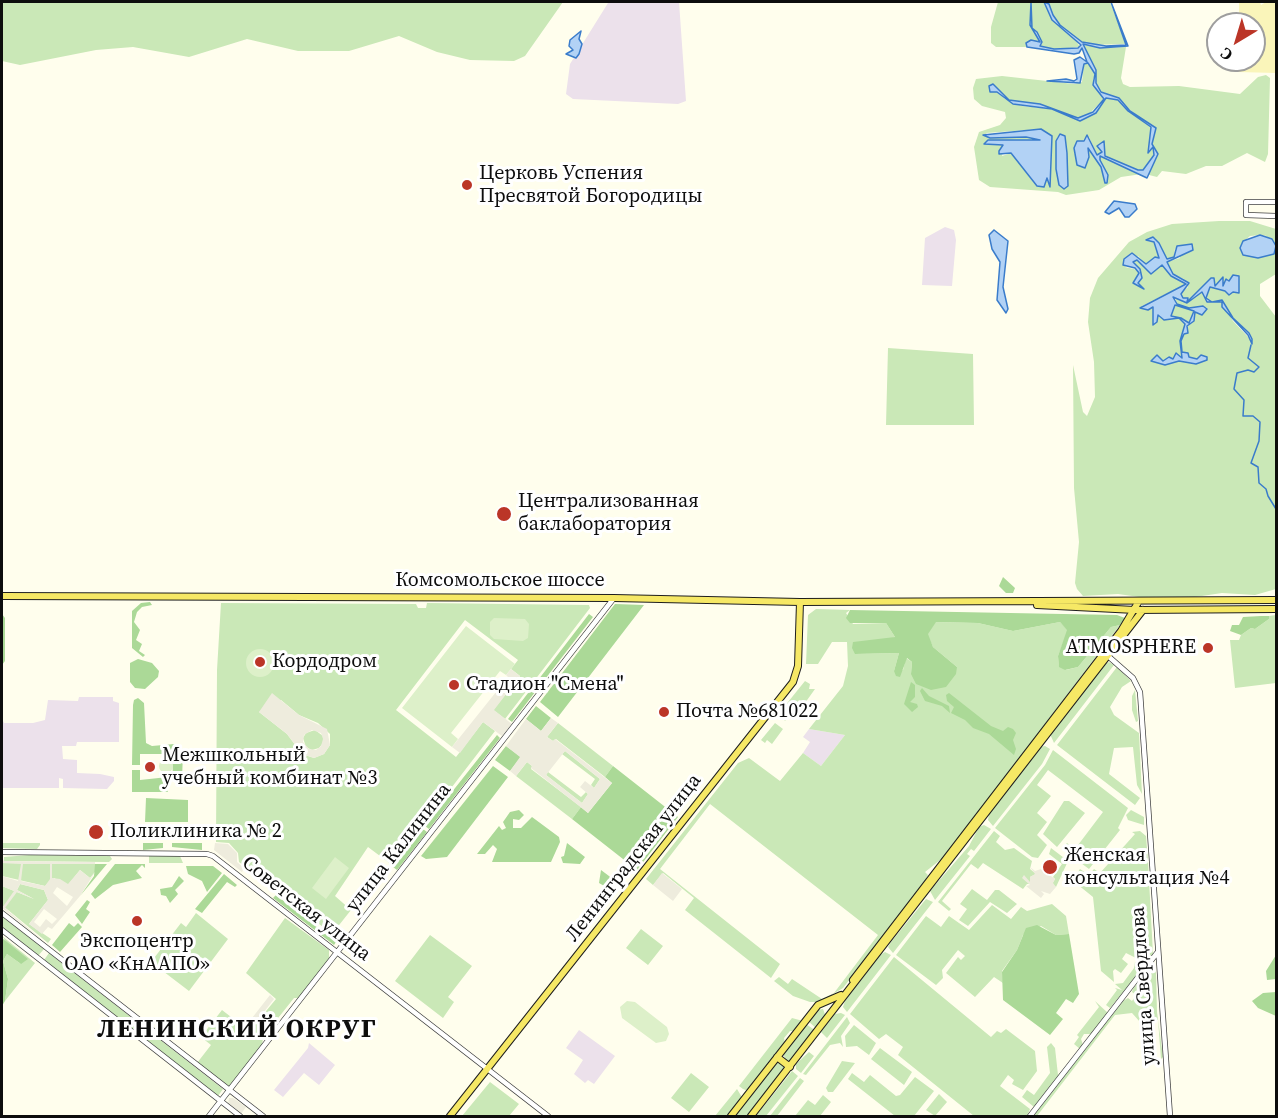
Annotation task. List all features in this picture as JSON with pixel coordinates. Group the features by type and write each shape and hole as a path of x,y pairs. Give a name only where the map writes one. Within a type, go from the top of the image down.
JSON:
{"main road":[{"name":"Комсомольское шоссе","path":"2,596 614,598 1065,604 1276,600"},
{"path":"1106,654 1139,601"},
{"path":"751,1116 838,1006 1106,654 1143,610 1139,601"},
{"name":"Ленинградская улица","path":"450,1116 793,682 798,666 800,602"},
{"name":"Комсомольское шоссе","path":"1065,604 1135,610 1276,609"},
{"path":"838,1006 841,995 882,946"},
{"path":"731,1116 818,1005 841,995"},
{"path":"822,1005 828,1009 830,1016"},
{"path":"777,1057 790,1067"}],"street":[{"path":"1276,202 1246,202 1246,215 1276,216"},
{"name":"улица Калинина","path":"209,1116 614,598"},
{"name":"улица Свердлова","path":"1106,654 1133,678 1140,692 1170,1116"},
{"name":"Советская улица","path":"2,852 207,854 548,1116"},
{"path":"2,913 263,1116"},
{"path":"2,930 240,1116"},
{"path":"1030,1116 1157,953"},
{"path":"1148,965 1158,968"}],"shaded area":[{"path":"679,2 686,101 678,104 573,99 566,94 570,64 608,3"},
{"path":"945,227 954,230 956,240 952,286 922,285 925,238"},
{"path":"511,669 520,676 494,710 512,724 502,736 483,722 460,753 452,747 508,677 506,675"},
{"path":"272,693 299,715 327,729 330,745 324,754 314,758 302,754 287,734 259,712","holes":["312,730 321,733 323,739 321,746 316,750 309,749 303,742 304,735"]},
{"path":"79,697 113,697 113,701 119,703 119,742 77,742 76,746 62,746 63,759 77,760 77,773 114,777 114,781 107,789 63,788 63,779 59,778 59,788 2,788 2,719 4,723 33,723 45,720 48,700 78,701"},
{"path":"551,718 558,723 547,737 553,741 555,739 612,783 588,813 531,768 532,766 527,762 516,776 510,771 520,757 506,746 526,719 541,731","holes":["565,751 600,779 594,788 585,781 580,787 588,794 582,803 546,775"]},
{"path":"809,729 845,735 821,766 803,753 810,742 803,737"},
{"path":"215,843 228,844 237,853 237,862 244,868 242,872 214,850"},
{"path":"2,857 4,861 95,862 95,864 52,864 52,878 60,879 68,884 80,870 90,878 95,872 80,896 52,929 48,927 42,934 29,924 48,900 44,890 20,884 17,890 34,899 17,892 5,908 47,944 2,908 14,891 2,886 2,876 18,881 21,864 2,863","holes":["23,864 50,864 50,879 45,886 21,881","57,887 73,897 67,906 53,893","44,909 57,919 52,924 46,919 40,927 34,922"]},
{"path":"1030,867 1035,871 1041,869 1055,879 1053,883 1056,887 1050,894 1041,891 1044,894 1041,898 1026,886 1030,885 1022,878 1024,875 1030,882 1030,877 1035,874"},
{"path":"662,873 682,889 673,901 653,885"},
{"path":"270,995 274,999 257,1021 252,1018"},
{"path":"579,1030 615,1056 594,1084 588,1080 585,1083 574,1074 583,1060 566,1048"},
{"path":"309,1043 335,1065 319,1085 304,1073 283,1097 274,1090 308,1048"},
{"path":"229,1098 233,1098 246,1107 241,1114 228,1104"}],"green space":[{"path":"2,2 563,2 525,56 514,61 470,60 437,52 399,36 349,51 298,51 247,39 189,57 133,47 96,50 20,65 2,61"},
{"path":"998,2 1044,2 1058,26 1073,36 1080,47 1054,49 1040,46 1042,43 1039,37 1040,43 1033,40 1026,43 1027,47 996,47 991,43 991,27"},
{"path":"1048,2 1110,2 1126,44 1088,45 1100,48 1126,47 1121,78 1123,84 1130,87 1179,86 1240,94 1258,77 1266,75 1270,78 1268,154 1265,162 1247,153 1222,166 1206,166 1186,174 1162,171 1157,177 1149,175 1149,169 1158,154 1152,144 1156,128 1130,111 1119,98 1101,92 1096,83 1096,70 1082,42 1060,25"},
{"path":"1088,63 1095,74 1093,80 1104,99 1086,117 1078,119 1040,104 1009,100 999,90 997,92 1005,99 1022,106 1052,109 1080,121 1095,113 1106,98 1118,100 1151,127 1150,150 1153,147 1156,152 1143,170 1138,170 1105,155 1103,147 1098,145 1103,151 1097,155 1089,137 1086,137 1074,151 1077,162 1089,157 1088,148 1101,167 1105,183 1108,175 1100,156 1142,174 1121,177 1099,190 1066,195 1058,192 990,187 979,180 974,147 979,132 1000,125 1006,118 1005,112 982,106 974,99 973,88 976,79 1002,76 1074,84 1082,82 1084,64","holes":["1041,129 1052,136 1048,180 1047,178 1034,183 1011,153 1002,156 1004,145 984,144 988,140 1040,140 1026,137 990,138 986,133","1065,136 1068,174 1066,188 1056,169 1057,137"]},
{"path":"1250,221 1276,229 1276,274 1260,284 1260,296 1276,317 1276,589 1255,595 1222,593 1168,601 1118,594 1083,596 1075,583 1079,542 1074,488 1073,365 1083,412 1087,416 1095,397 1094,362 1088,322 1090,298 1098,278 1129,242 1147,232 1172,224","holes":["1250,236 1267,236 1241,252 1241,244","1155,238 1167,259 1174,257 1175,248 1180,258 1167,262 1173,274 1184,279 1188,287 1182,292 1181,297 1187,302 1211,278 1214,278 1215,286 1222,284 1223,287 1226,280 1229,281 1231,290 1239,278 1231,293 1210,287 1206,298 1212,302 1207,302 1202,292 1187,303 1175,297 1177,304 1189,308 1203,306 1207,308 1202,315 1195,311 1181,341 1182,352 1204,362 1179,361 1169,364 1152,358 1163,361 1182,358 1180,341 1185,324 1179,318 1166,320 1157,316 1153,307 1142,306 1186,284 1171,276 1162,265 1158,268 1145,266 1137,260 1133,262 1138,270 1125,267 1138,256 1146,265 1159,259 1154,242 1147,241","1138,270 1142,278 1138,284 1134,280 1138,276","1222,300 1233,318 1244,328 1252,341 1233,321 1222,302 1212,302"]},
{"path":"1174,304 1194,311 1189,323 1171,316"},
{"path":"888,348 973,354 974,425 886,425"},
{"path":"1003,577 1015,588 1013,593 1006,593 999,586"},
{"path":"150,602 152,605 142,607 137,612 134,622 140,630 136,640 142,644 139,651 145,655 143,657 132,648 132,611 141,603"},
{"path":"221,603 416,604 418,608 426,608 427,603 589,605 590,608 505,719 493,710 520,676 511,669 518,660 465,620 396,710 456,757 483,722 495,731 392,865 368,847 335,896 351,910 332,934 239,862 238,853 229,843 216,842 217,670","holes":["281,700 299,715 318,723 330,734 330,745 324,754 314,758 302,754 287,734 259,712"]},
{"path":"615,604 644,605 558,717 540,702"},
{"path":"816,609 850,610 846,613 853,624 886,623 895,637 855,654 899,653 894,671 903,670 906,658 912,662 911,674 957,667 933,647 927,634 935,622 978,623 1013,631 1060,622 1068,630 1058,656 1059,666 1066,670 1078,667 1111,627 1120,625 944,857 925,872 928,875 922,886 843,988 820,1002 810,1002 793,996 774,981 779,977 788,984 792,979 822,999 834,993 878,935 710,804 660,869 780,964 771,978 685,910 694,898 663,873 653,885 646,879 738,763 749,758 780,781 803,753 821,766 845,735 809,729 843,686 848,666 847,642 832,642 818,664 806,664 808,615"},
{"path":"850,610 1117,615 1125,618 1120,625 1111,627 1078,667 1065,670 1059,667 1058,656 1067,630 1060,622 1013,631 978,623 936,622 928,634 933,647 957,667 956,674 946,687 931,690 916,684 911,674 912,662 907,658 900,677 896,676 894,671 899,653 855,654 852,648 853,642 895,637 886,623 850,623 846,618"},
{"path":"2,614 5,618 5,661 2,665"},
{"path":"589,614 593,617 512,722 508,719"},
{"path":"1276,615 1276,683 1235,688 1230,640 1239,640 1241,635 1251,628 1255,629 1269,619 1269,616"},
{"path":"1269,616 1269,619 1255,629 1251,628 1241,635 1230,631 1232,625 1239,625 1243,617"},
{"path":"494,618 525,619 529,624 528,638 523,641 494,639 490,635 490,622"},
{"name":"Стадион \"Смена\"","path":"466,626 515,664 506,675 500,671 451,733 458,739 452,747 402,708"},
{"name":"Кордодром","path":"260,649 270,653 274,663 270,673 260,677 250,673 246,663 250,653"},
{"path":"138,659 152,663 159,671 158,677 145,689 135,688 130,682 130,663"},
{"path":"1109,662 1114,665 1054,743 1050,734 1103,665"},
{"path":"1117,667 1131,681 1122,687 1110,707 1114,715 1139,733 1142,794 1137,785 1133,747 1114,748 1109,774 1140,798 1135,805 1057,745"},
{"path":"805,681 810,684 809,689 815,689 805,703 799,700 785,721 780,712"},
{"path":"911,682 915,685 915,697 910,702 917,704 918,707 912,712 904,704"},
{"path":"922,688 929,696 949,706 950,713 942,706 925,701 920,691"},
{"path":"1135,690 1138,721 1136,722 1132,710 1132,696"},
{"path":"949,693 991,726 1003,731 1008,727 1013,729 1016,733 1013,740 1016,749 1014,755 989,734 973,728 965,720 951,713 954,707 947,701 946,695"},
{"path":"138,698 144,703 146,743 152,746 174,744 183,753 182,779 173,779 172,750 168,754 140,754 140,765 132,765 133,705 134,700"},
{"path":"536,706 551,718 541,731 526,719"},
{"path":"558,723 613,766 605,777 556,739 553,741 547,737"},
{"path":"775,723 783,729 772,744 767,740 765,743 761,740"},
{"path":"315,730 323,736 323,743 319,748 312,750 306,747 303,738 306,733"},
{"path":"497,735 500,738 429,829 425,826"},
{"path":"506,746 521,757 510,771 495,760"},
{"path":"1045,746 1050,749 1042,764 993,826 988,820 989,814 1040,747"},
{"path":"1053,750 1128,808 1118,828 1120,830 1089,869 1062,849 1067,843 1075,849 1103,812 1048,770 1037,785 1051,796 1037,813 1047,822 1037,835 1047,845 1038,858 1032,857 995,828 1045,765"},
{"path":"565,751 600,779 594,788 591,785 595,779 562,754"},
{"path":"163,759 169,759 173,766 169,773 163,773 159,769 159,763"},
{"path":"527,762 532,766 531,769 581,807 572,819 516,776"},
{"path":"493,766 508,777 447,857 426,859 421,856"},
{"path":"613,766 678,817 637,870 572,819 581,807 588,813 612,783 605,777"},
{"path":"132,770 140,770 140,780 168,777 164,784 168,792 132,792"},
{"path":"548,772 581,797 586,792 588,794 582,803 546,775"},
{"path":"146,798 188,800 188,822 145,822"},
{"path":"1064,801 1069,801 1085,813 1057,847 1043,834"},
{"path":"519,810 524,815 519,820 513,819 513,828 521,828 532,817 559,837 560,842 551,862 492,862 497,849 493,845 485,854 477,854 499,826 502,830 506,828 503,822 510,812"},
{"path":"1131,810 1144,817 1144,825 1128,820 1126,815"},
{"path":"984,825 991,829 974,851 971,849 967,854 970,856 935,900 930,891 969,846 979,827"},
{"path":"423,829 427,832 397,870 393,867"},
{"path":"994,831 1000,836 996,842 1005,850 1014,848 1032,861 1030,869 1036,874 1030,877 1030,883 1023,878 1031,884 1027,884 1023,889 983,863 978,869 971,864 942,901 951,909 949,911 938,902"},
{"path":"1140,831 1146,836 1153,954 1146,963 1126,953 1122,959 1128,964 1121,973 1115,969 1113,971 1114,982 1101,971 1093,897 1072,880 1080,869 1089,875 1094,869 1100,873 1135,834 1132,832"},
{"path":"2,843 40,843 40,845 37,849 2,848"},
{"path":"143,843 163,843 163,848 143,850"},
{"path":"172,843 202,843 202,850 172,847"},
{"path":"567,843 585,857 580,864 563,863 561,857 564,856"},
{"path":"1051,848 1068,861 1056,887 1052,884 1055,879 1053,877 1062,864 1049,854"},
{"path":"149,855 180,856 183,863 149,863"},
{"path":"110,856 112,859 109,862 4,861 4,857"},
{"path":"335,857 349,868 326,899 312,888"},
{"path":"2,863 95,864 95,872 90,878 80,870 68,885 54,878 45,886 2,876"},
{"path":"95,864 107,864 80,896 94,876"},
{"path":"115,864 145,864 145,868 142,865 136,871 142,878 113,885 95,899 91,894"},
{"path":"186,866 213,866 222,873 207,892 202,881 188,874"},
{"path":"601,870 613,879 606,887 599,883"},
{"path":"224,874 237,885 235,887 227,882 202,913 195,909"},
{"path":"179,876 184,881 175,890 178,894 170,903 166,896 161,895 160,889 172,887"},
{"path":"20,884 44,890 48,900 29,924 51,939 48,943 2,905 2,886 34,899 17,890"},
{"path":"972,889 987,900 995,890 999,890 1017,904 1007,913 990,902 968,926 959,920 967,909 960,904"},
{"path":"276,895 336,942 334,945 273,898"},
{"path":"926,899 933,902 893,953 888,947 891,942"},
{"path":"87,900 90,902 86,909 90,912 82,924 75,915"},
{"path":"1052,904 1066,916 1069,934 1056,935 1041,926 1023,935 1017,950 1002,971 1003,983 994,977 975,997 946,973 958,957 961,960 965,956 958,950 942,970 943,978 936,985 896,955 926,916 941,927 949,916 969,930 992,905 1011,919 1021,907 1027,911"},
{"path":"196,913 228,939 189,991 151,962 181,923 186,927"},
{"path":"2,916 44,949 38,956 2,927"},
{"path":"285,918 329,950 329,961 299,998 294,998 263,1037 262,1046 229,1088 197,1063 211,1045 201,1037 222,1010 244,1027 251,1018 257,1022 276,999 246,973"},
{"path":"69,923 74,927 78,923 82,927 60,952 52,945"},
{"path":"1037,925 1056,935 1069,934 1079,994 1073,1003 1066,999 1056,1013 1063,1019 1050,1035 1003,1000 1002,972 1017,950 1026,928"},
{"path":"641,929 663,946 648,965 626,948"},
{"path":"430,935 472,966 448,997 454,1002 443,1018 395,981"},
{"path":"2,936 35,963 5,1001 8,979 3,961 7,954 21,964"},
{"path":"2,938 28,959 21,964 7,954 3,961 8,979 5,1001 2,1006"},
{"path":"885,952 891,955 847,1012 843,1007 845,1001 880,955"},
{"path":"49,953 223,1089 218,1096 44,960"},
{"path":"1276,955 1276,979 1267,980 1266,971"},
{"path":"894,957 991,1037 997,1031 1001,1033 1006,1029 1035,1051 1037,1071 1023,1090 1012,1084 1014,1080 1008,1075 1000,1086 1030,1109 1027,1116 974,1116 898,1055 903,1047 886,1034 879,1039 850,1014"},
{"path":"1135,962 1145,966 1110,1008 1106,1005 1117,990 1115,988 1122,990 1115,984 1123,983 1134,968"},
{"path":"1149,968 1154,968 1156,973 1157,1012 1163,1057 1161,1059 1158,1020 1140,1022 1132,1013 1115,1015 1037,1116 1033,1116 1123,1001 1128,998 1132,1001 1136,995 1132,992 1133,989"},
{"path":"1276,992 1276,1016 1258,1008 1252,1001 1263,993"},
{"path":"627,1001 635,1002 667,1027 669,1034 666,1041 656,1043 622,1018 620,1007"},
{"path":"1095,1001 1108,1013 1092,1034 1084,1034 1081,1039 1083,1045 1080,1049 1074,1044 1079,1037 1077,1035 1099,1007"},
{"path":"823,1009 826,1017 817,1029 808,1021 817,1010"},
{"path":"835,1014 845,1015 827,1038 821,1032"},
{"path":"847,1017 850,1023 841,1036 843,1047 840,1043 830,1045 806,1075 803,1074"},
{"path":"792,1018 803,1021 796,1031 790,1031 784,1038 785,1044 748,1091 743,1089 739,1086"},
{"path":"806,1024 816,1031 790,1062 787,1062 783,1054"},
{"path":"854,1025 876,1043 869,1055 857,1046 846,1047 845,1036"},
{"path":"1051,1043 1055,1048 1058,1075 1073,1059 1034,1107 1022,1097 1027,1090 1034,1095 1050,1073 1047,1047"},
{"path":"880,1048 912,1072 904,1085 871,1059"},
{"path":"809,1052 814,1056 801,1073 796,1069 796,1064"},
{"path":"842,1061 855,1063 833,1092 828,1092 826,1088"},
{"path":"780,1062 786,1068 750,1116 735,1116 775,1064"},
{"path":"792,1071 798,1076 766,1116 756,1116"},
{"path":"691,1073 709,1087 689,1112 671,1098"},
{"path":"852,1073 864,1082 870,1075 896,1096 900,1095 915,1077 934,1091 914,1116 895,1116 848,1079"},
{"path":"800,1078 804,1081 777,1116 770,1116"},
{"path":"490,1082 519,1104 509,1116 462,1116"},
{"path":"737,1089 743,1099 729,1116 715,1116"},
{"path":"939,1094 947,1102 935,1116 926,1110"},
{"path":"823,1095 831,1102 820,1116 795,1116 808,1100 815,1105"}],"sand":[{"path":"1239,2 1260,2 1261,5 1266,2 1276,2 1276,73 1238,72 1266,72 1266,12 1239,12"}],"water":[{"path":"1031,2 1032,28 1042,42 1040,46 1054,49 1078,48 1081,45 1052,20 1044,2 1049,4 1060,25 1082,42 1106,46 1126,45 1111,2 1128,46 1100,48 1083,44 1096,70 1096,83 1101,92 1119,98 1130,111 1156,128 1152,144 1158,154 1147,178 1100,156 1108,175 1107,183 1105,183 1101,167 1088,148 1089,157 1085,168 1077,165 1074,148 1077,141 1084,141 1087,135 1097,155 1102,152 1097,146 1104,141 1105,156 1138,170 1143,170 1154,155 1153,147 1148,153 1151,127 1128,111 1118,100 1106,98 1096,113 1080,121 1052,109 1013,104 997,92 990,92 989,86 993,84 1009,100 1040,104 1078,118 1093,112 1104,99 1093,85 1095,74 1088,63 1084,64 1080,83 1047,81 1066,79 1074,81 1077,79 1074,60 1080,57 1087,62 1082,48 1079,53 1074,54 1027,47 1026,43 1031,40 1040,42 1030,25"},
{"path":"581,31 579,39 582,44 579,54 576,58 566,54 573,50 569,46 570,40"},
{"path":"1041,129 1052,136 1050,187 1047,178 1044,187 1037,186 1011,153 999,154 1003,145 984,144 988,140 1040,140 1026,137 990,138 983,135"},
{"path":"1060,134 1065,136 1067,153 1068,186 1064,189 1059,185 1056,169 1056,141"},
{"path":"1114,201 1135,204 1137,209 1129,217 1125,217 1119,208 1109,214 1105,212"},
{"path":"994,230 1008,241 1003,287 1008,309 1006,313 997,300 1000,262 992,249 989,235"},
{"path":"1260,235 1272,239 1276,246 1274,254 1258,258 1243,255 1240,248 1243,241"},
{"path":"1153,237 1159,243 1167,259 1174,257 1177,246 1192,244 1193,250 1167,262 1173,274 1189,283 1181,294 1183,298 1188,298 1187,302 1211,278 1214,278 1215,286 1223,277 1223,286 1226,279 1229,281 1233,275 1239,276 1239,293 1233,292 1229,295 1225,291 1210,287 1206,298 1212,302 1207,302 1202,292 1187,303 1173,297 1177,304 1189,308 1203,306 1207,309 1202,315 1195,312 1194,321 1187,326 1188,333 1184,334 1181,341 1182,352 1197,359 1201,355 1207,357 1207,360 1196,364 1179,361 1165,365 1151,361 1157,355 1163,361 1169,357 1173,359 1176,353 1182,358 1180,341 1185,324 1179,318 1164,320 1158,315 1157,322 1153,325 1153,307 1148,310 1140,308 1186,284 1171,276 1162,265 1151,274 1137,260 1133,262 1140,269 1142,278 1138,283 1144,289 1133,283 1139,273 1135,268 1123,265 1124,259 1132,253 1146,264 1155,257 1159,258 1154,242 1146,240","holes":["1175,305 1194,311 1189,323 1171,316"]},
{"path":"1222,300 1233,318 1249,333 1252,344 1248,335 1222,307 1222,302 1212,302"}],"waterway":[{"path":"1251,345 1248,358 1259,367 1254,372 1248,370 1237,373 1234,389 1244,400 1243,416 1253,416 1260,422 1259,441 1251,463 1258,467 1259,483 1266,489 1276,509"}],"place":[{"name":"Церковь Успения Пресвятой Богородицы","path":"467,185"},
{"name":"Централизованная баклаборатория","path":"504,514"},
{"name":"ATMOSPHERE","path":"1208,648"},
{"name":"Кордодром","path":"260,662"},
{"name":"Стадион \"Смена\"","path":"454,685"},
{"name":"Почта №681022","path":"664,712"},
{"name":"Межшкольный учебный комбинат №3","path":"150,767"},
{"name":"Поликлиника № 2","path":"96,832"},
{"name":"Женская консультация №4","path":"1050,867"},
{"name":"Экспоцентр ОАО «КнААПО»","path":"137,921"}],"district":[{"name":"ЛЕНИНСКИЙ ОКРУГ","path":"237,1030"}]}
